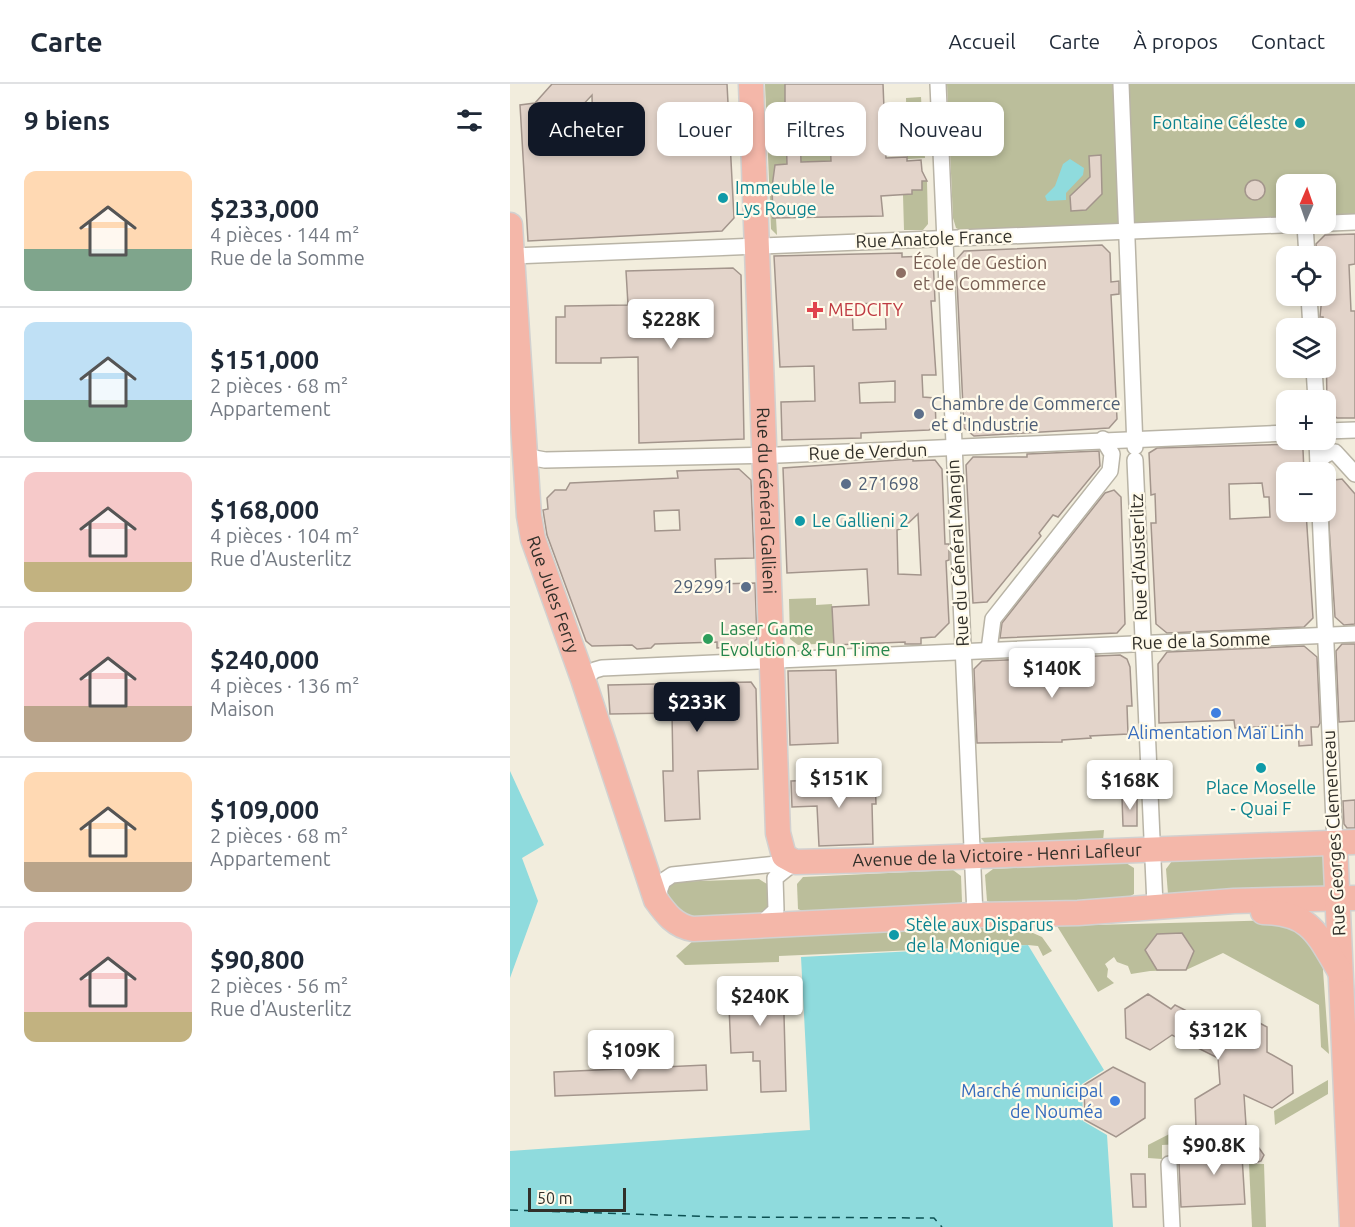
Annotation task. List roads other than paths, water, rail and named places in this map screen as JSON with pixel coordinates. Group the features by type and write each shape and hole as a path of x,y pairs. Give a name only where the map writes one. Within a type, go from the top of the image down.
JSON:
{"main road":[{"name":"Rue du Général Gallieni","path":"751,84 778,833 784,856 795,862"},
{"name":"Rue Jules Ferry","path":"510,225 524,449 533,539 584,679 656,900 682,927 693,929 757,926"},
{"name":"Avenue de la Victoire - Henri Lafleur","path":"795,862 972,857 1151,843 1345,843"},
{"name":"Rue Georges Clemenceau","path":"1345,843 1346,898 1340,970 1352,1227"},
{"path":"1078,913 1155,906 1346,898"},
{"path":"757,926 975,915 1078,913 1168,915 1279,912 1305,921 1340,970"}],"street":[{"name":"Rue du Général Mangin","path":"938,84 975,915"},
{"name":"Rue d'Austerlitz","path":"1121,84 1142,642 1155,906"},
{"name":"Rue Anatole France","path":"1336,223 1355,222"},
{"name":"Rue Anatole France","path":"513,256 1276,226"},
{"path":"1336,431 1352,430"},
{"path":"1352,430 1339,435 1334,444 1335,452 1355,474"},
{"name":"Rue de Verdun","path":"524,449 534,458 545,460 954,448 1103,439 1135,451 1276,434"},
{"path":"989,650 993,619 1110,471 1112,454 1103,439"},
{"path":"1321,462 1329,452 1335,452"},
{"name":"Rue Georges Clemenceau","path":"1320,522 1325,636 1345,843"},
{"name":"Rue de la Somme","path":"584,679 595,670 602,668 1355,634"},
{"path":"757,926 776,910 775,878 795,862"},
{"name":"Avenue de la Victoire - Henri Lafleur","path":"656,900 663,881 672,875 795,862"},
{"path":"1169,1164 1172,1227"}],"water":[{"path":"1070,159 1084,168 1083,175 1066,193 1066,200 1047,201 1045,196 1055,186 1063,164"},
{"path":"510,771 544,845 522,858 538,901 510,978"},
{"path":"1028,945 1104,1070 1082,1084 1083,1121 1107,1135 1113,1227 510,1227 510,1151 810,1130 801,957"}],"place":[{"name":"Fontaine Céleste","path":"1300,123"},
{"name":"Immeuble le Lys Rouge","path":"723,198"},
{"name":"École de Gestion et de Commerce","path":"901,273"},
{"name":"MEDCITY","path":"815,310"},
{"name":"Chambre de Commerce et d'Industrie","path":"919,414"},
{"name":"271698","path":"846,484"},
{"name":"Le Gallieni 2","path":"800,521"},
{"name":"292991","path":"746,587"},
{"name":"Laser Game Evolution & Fun Time","path":"708,639"},
{"name":"Alimentation Maï Linh","path":"1216,713"},
{"name":"Place Moselle - Quai F","path":"1261,768"},
{"name":"Stèle aux Disparus de la Monique","path":"894,935"},
{"name":"Marché municipal de Nouméa","path":"1115,1101"}]}
